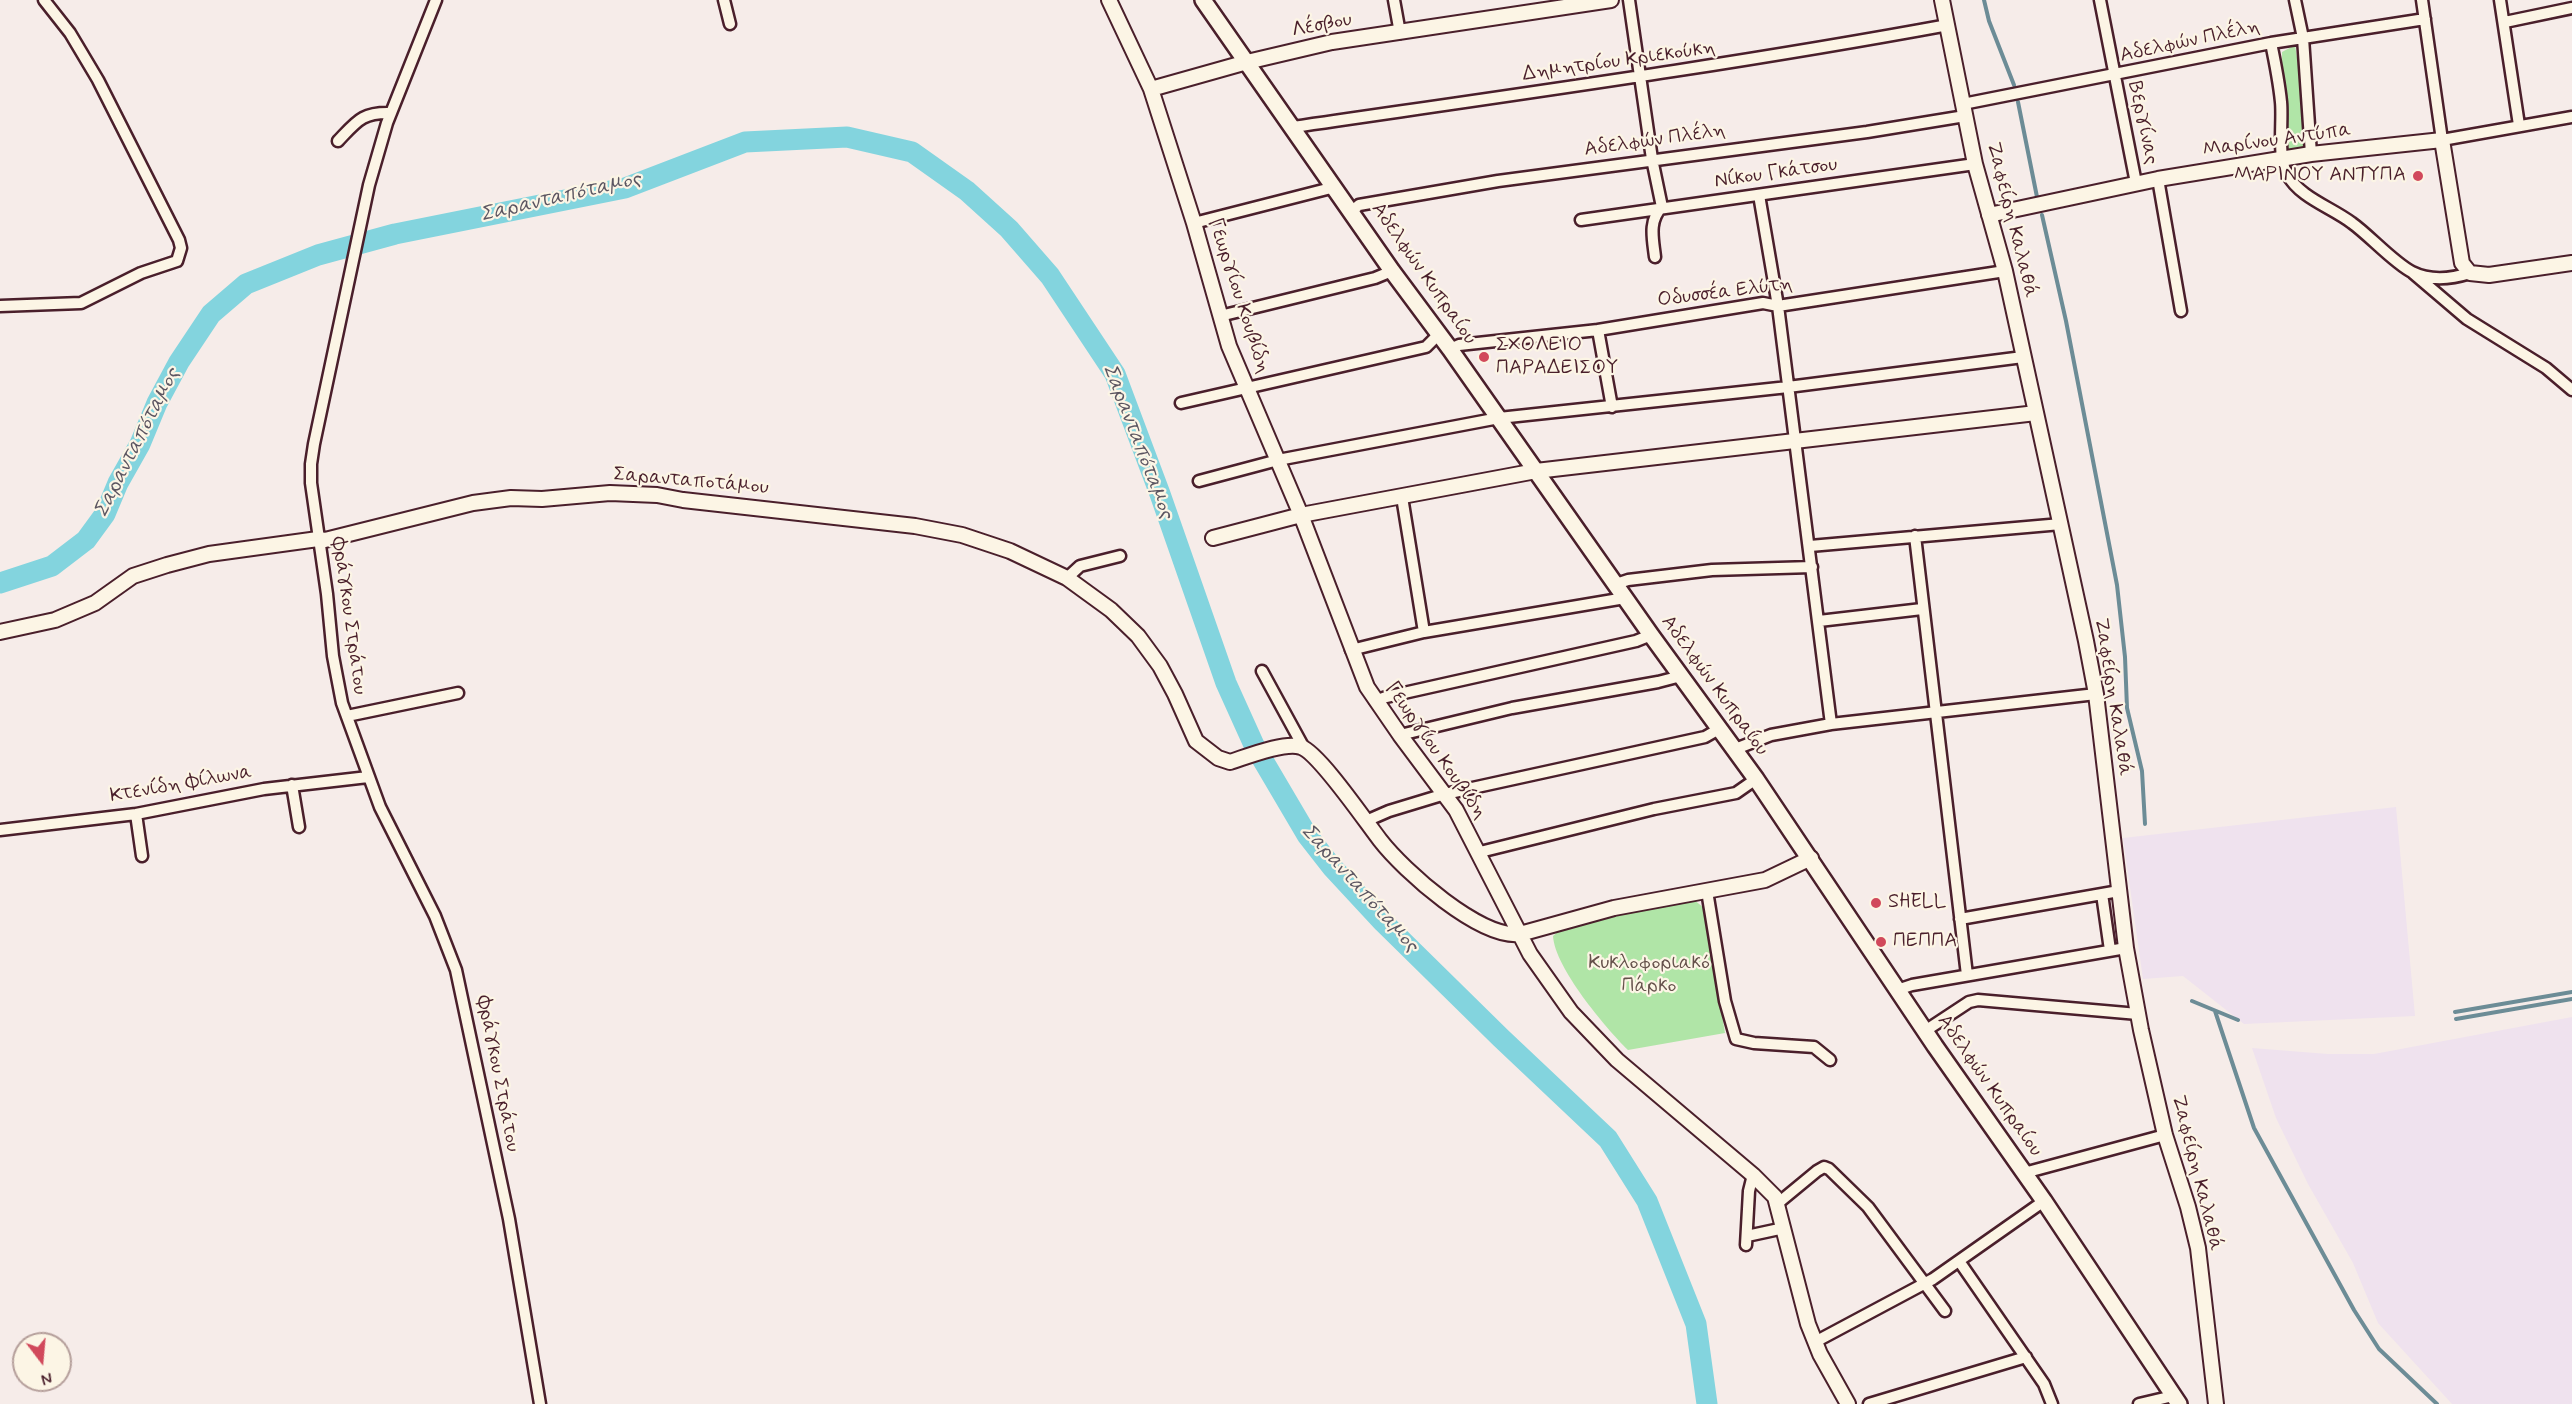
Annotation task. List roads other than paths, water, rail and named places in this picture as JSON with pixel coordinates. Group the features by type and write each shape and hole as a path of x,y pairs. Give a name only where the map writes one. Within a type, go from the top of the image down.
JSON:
{"main road":[{"name":"Αδελφών Κυπραίου","path":"1203,0 1392,271 1450,349 1811,858 1897,990 2044,1201 2176,1400"}],"street":[{"path":"0,306 81,303 141,273 177,261 180,254 179,240 98,80 70,33 44,0"},
{"name":"Φράγκου Στράτου","path":"436,0 391,113 369,185 311,464 318,539 338,685 368,777 392,833 450,948 456,969 510,1219 540,1404"},
{"path":"724,0 730,24"},
{"name":"Γεωργίου Κουβίδη","path":"1109,0 1151,89 1194,223 1229,346 1301,515 1351,650 1375,701 1445,794 1480,852 1530,954 1571,1012 1617,1060 1753,1175 1775,1197 1808,1324 1848,1404"},
{"path":"1394,0 1400,33"},
{"name":"Λέσβου","path":"1151,89 1247,62 1332,42 1611,0"},
{"path":"1629,0 1652,159 1662,207 1654,215 1652,229 1655,257"},
{"name":"Ζαφείρη Καλαθά","path":"1942,0 1976,164 2005,271 2096,694 2126,948 2165,1135 2188,1207 2198,1248 2214,1404"},
{"name":"Βεργίνας","path":"2100,0 2136,183"},
{"path":"2295,0 2303,38 2312,154"},
{"path":"2422,0 2462,263 2470,273"},
{"path":"2500,0 2519,125"},
{"path":"2505,22 2572,8"},
{"name":"Αδελφών Πλέλη","path":"1352,211 1359,205 1452,189 1652,159 1867,132 2271,43 2424,19"},
{"name":"Δημητρίου Κριεκούκη","path":"1293,127 1641,77 1795,53 1948,25"},
{"path":"2271,43 2281,102 2285,172 2302,192 2351,222 2467,319 2546,368 2572,390"},
{"path":"338,141 361,117 373,112 391,113"},
{"name":"Μαρίνου Αντύπα","path":"1989,215 2158,179 2312,154 2442,140 2572,117"},
{"name":"Νίκου Γκάτσου","path":"1581,220 1976,164"},
{"path":"2158,179 2181,311"},
{"path":"1194,223 1335,187"},
{"path":"1759,195 1778,306 1831,724"},
{"path":"2412,272 2444,278 2470,273 2489,275 2572,263"},
{"path":"1220,316 1375,278 1392,271"},
{"name":"Οδυσσέα Ελύτη","path":"1450,349 1459,345 1598,330 1763,303 1778,306 2005,271"},
{"path":"1598,330 1612,407"},
{"path":"1181,403 1246,386 1426,347 1438,334"},
{"path":"1199,481 1278,460 1499,418 1788,387 2023,357"},
{"path":"1214,538 1301,515 1536,471 1796,443 2036,413"},
{"name":"Σαρανταποτάμου","path":"0,632 55,620 95,603 133,576 209,554 318,539 326,540 473,502 629,493 915,526 962,535 1010,551 1067,578 1111,610 1138,636 1164,673 1196,741 1218,758 1230,762 1293,745 1304,748"},
{"path":"1402,497 1424,632"},
{"path":"1810,546 2061,524"},
{"path":"1915,536 1967,975"},
{"path":"1067,578 1080,566 1120,556"},
{"path":"1616,584 1628,580 1712,570 1812,567"},
{"path":"1351,650 1424,632 1625,598"},
{"path":"1819,621 1922,609"},
{"path":"1375,701 1636,641 1651,635"},
{"path":"1262,671 1304,748 1312,754 1395,858 1450,904 1475,922 1496,932 1508,935 1520,934 1614,908 1765,880 1811,858"},
{"path":"1400,735 1512,708 1681,676"},
{"path":"347,716 458,693"},
{"path":"1733,750 1771,735 1831,724 2096,694"},
{"path":"1366,821 1389,811 1445,794 1705,737 1719,729"},
{"name":"Κτενίδη Φίλωνα","path":"0,830 136,814 292,785 368,777"},
{"path":"1480,852 1654,809 1736,793 1756,779"},
{"path":"292,785 299,827"},
{"path":"136,814 142,856"},
{"path":"1707,891 1725,1001 1736,1039 1754,1043 1815,1047 1830,1060"},
{"path":"1960,919 2119,891"},
{"path":"2102,894 2110,950"},
{"path":"1897,990 1967,975 2126,948"},
{"path":"1925,1031 1969,1002 1978,1000 2138,1014"},
{"path":"2024,1173 2165,1135"},
{"path":"1777,1204 1817,1171 1824,1167 1829,1169 1868,1207 1945,1311"},
{"path":"1753,1175 1749,1191 1747,1240 1784,1228"},
{"path":"1815,1342 1959,1261 2044,1201"},
{"path":"1959,1261 2044,1384 2052,1404"},
{"path":"1869,1404 2026,1357"},
{"path":"2139,1404 2176,1400"}],"waterway":[{"path":"1984,0 1989,21 2014,85"},
{"path":"2018,102 2037,197"},
{"name":"Σαρανταπόταμος","path":"0,583 52,566 86,540 105,514 118,483 140,444 157,403 179,362 211,314 246,284 318,255 395,234 625,188 745,142 847,137 912,152 967,191 1009,229 1050,276 1115,374 1226,683 1254,745 1307,835 1332,867 1383,922 1608,1139 1647,1201 1696,1324 1707,1404"},
{"path":"2042,215 2066,321 2117,585 2125,657 2127,708 2142,771 2145,824"},
{"path":"2455,1012 2572,992"},
{"path":"2456,1019 2572,999"},
{"path":"2192,1001 2238,1020"},
{"path":"2215,1011 2254,1128 2354,1310 2379,1349 2437,1404"}],"place":[{"name":"ΜΑΡΙΝΟΥ ΑΝΤΥΠΑ","path":"2418,176"},
{"name":"ΣΧΟΛΕΙΟ ΠΑΡΑΔΕΙΣΟΥ","path":"1484,357"},
{"name":"SHELL","path":"1876,903"},
{"name":"ΠΕΠΠΑ","path":"1881,942"}],"park label":[{"name":"Κυκλοφοριακό Πάρκο","path":"1649,976"}]}
